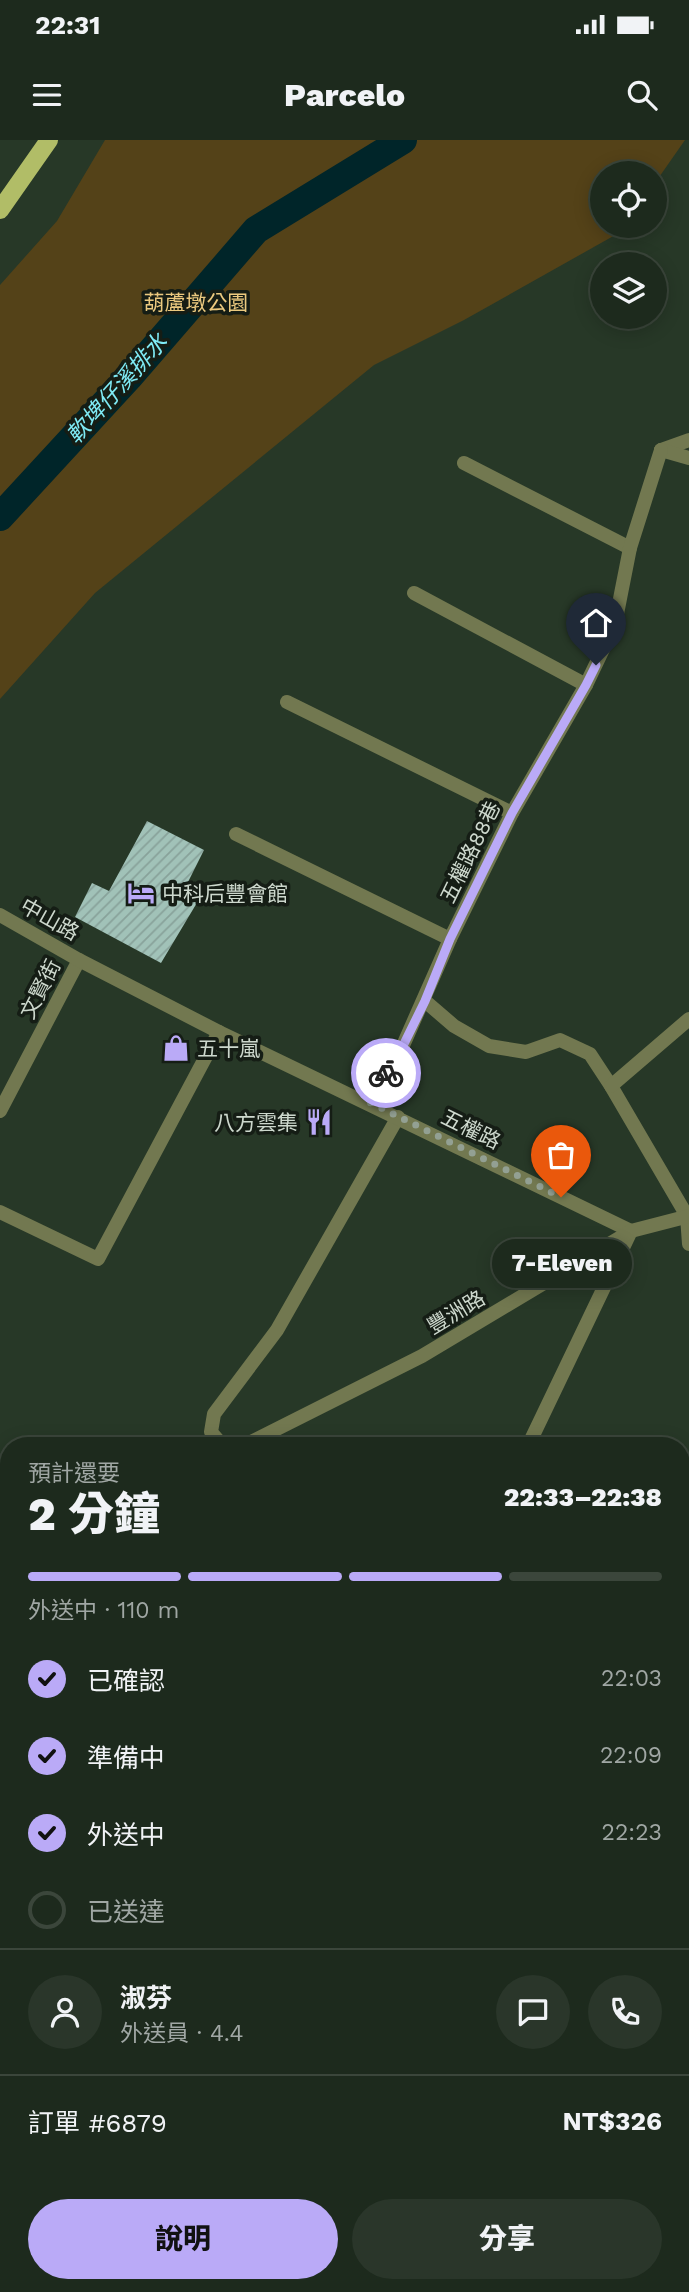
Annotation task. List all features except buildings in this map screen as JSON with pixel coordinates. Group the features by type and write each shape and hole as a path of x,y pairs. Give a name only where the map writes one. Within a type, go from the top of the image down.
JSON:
{"main road":[{"path":"0,210 49,140"}],"street":[{"path":"661,450 689,440"},
{"path":"661,450 689,458"},
{"name":"五權路88巷","path":"367,1101 401,1050 425,1001 450,939 512,813 586,685 615,624 630,548 661,450"},
{"path":"464,463 630,548"},
{"path":"414,593 586,685"},
{"path":"287,702 512,813"},
{"path":"236,834 450,939"},
{"name":"中山路","path":"0,915 79,960"},
{"name":"五權路","path":"79,960 219,1032 367,1101 631,1231"},
{"name":"文賢街","path":"0,1111 79,960"},
{"path":"425,1001 454,1026 489,1046 526,1052 559,1040 590,1055 688,1216 689,1244"},
{"path":"611,1086 689,1019"},
{"path":"0,1212 98,1259 219,1032"},
{"path":"215,1437 211,1432 214,1414 277,1330 398,1117"},
{"name":"豐洲路","path":"261,1437 422,1356 631,1231 688,1216"},
{"path":"532,1437 631,1231"}],"green space":[{"name":"葫蘆墩公園","path":"105,140 685,140 667,166 667,161 590,161 590,238 610,238 464,320 374,365 95,593 0,699 0,285 57,221"}],"waterway":[{"name":"軟埤仔溪排水","path":"0,517 129,377 256,230 403,140"}],"way so far":[{"path":"386,1073 367,1101 561,1197"}],"place":[{"name":"中科后豐會館","path":"141,893"},
{"name":"五十嵐","path":"176,1048"},
{"name":"八方雲集","path":"319,1122"},
{"name":"7-Eleven","path":"561,1197"}],"route":[{"path":"386,1073 401,1050 425,1001 450,939 512,813 596,665"}]}
